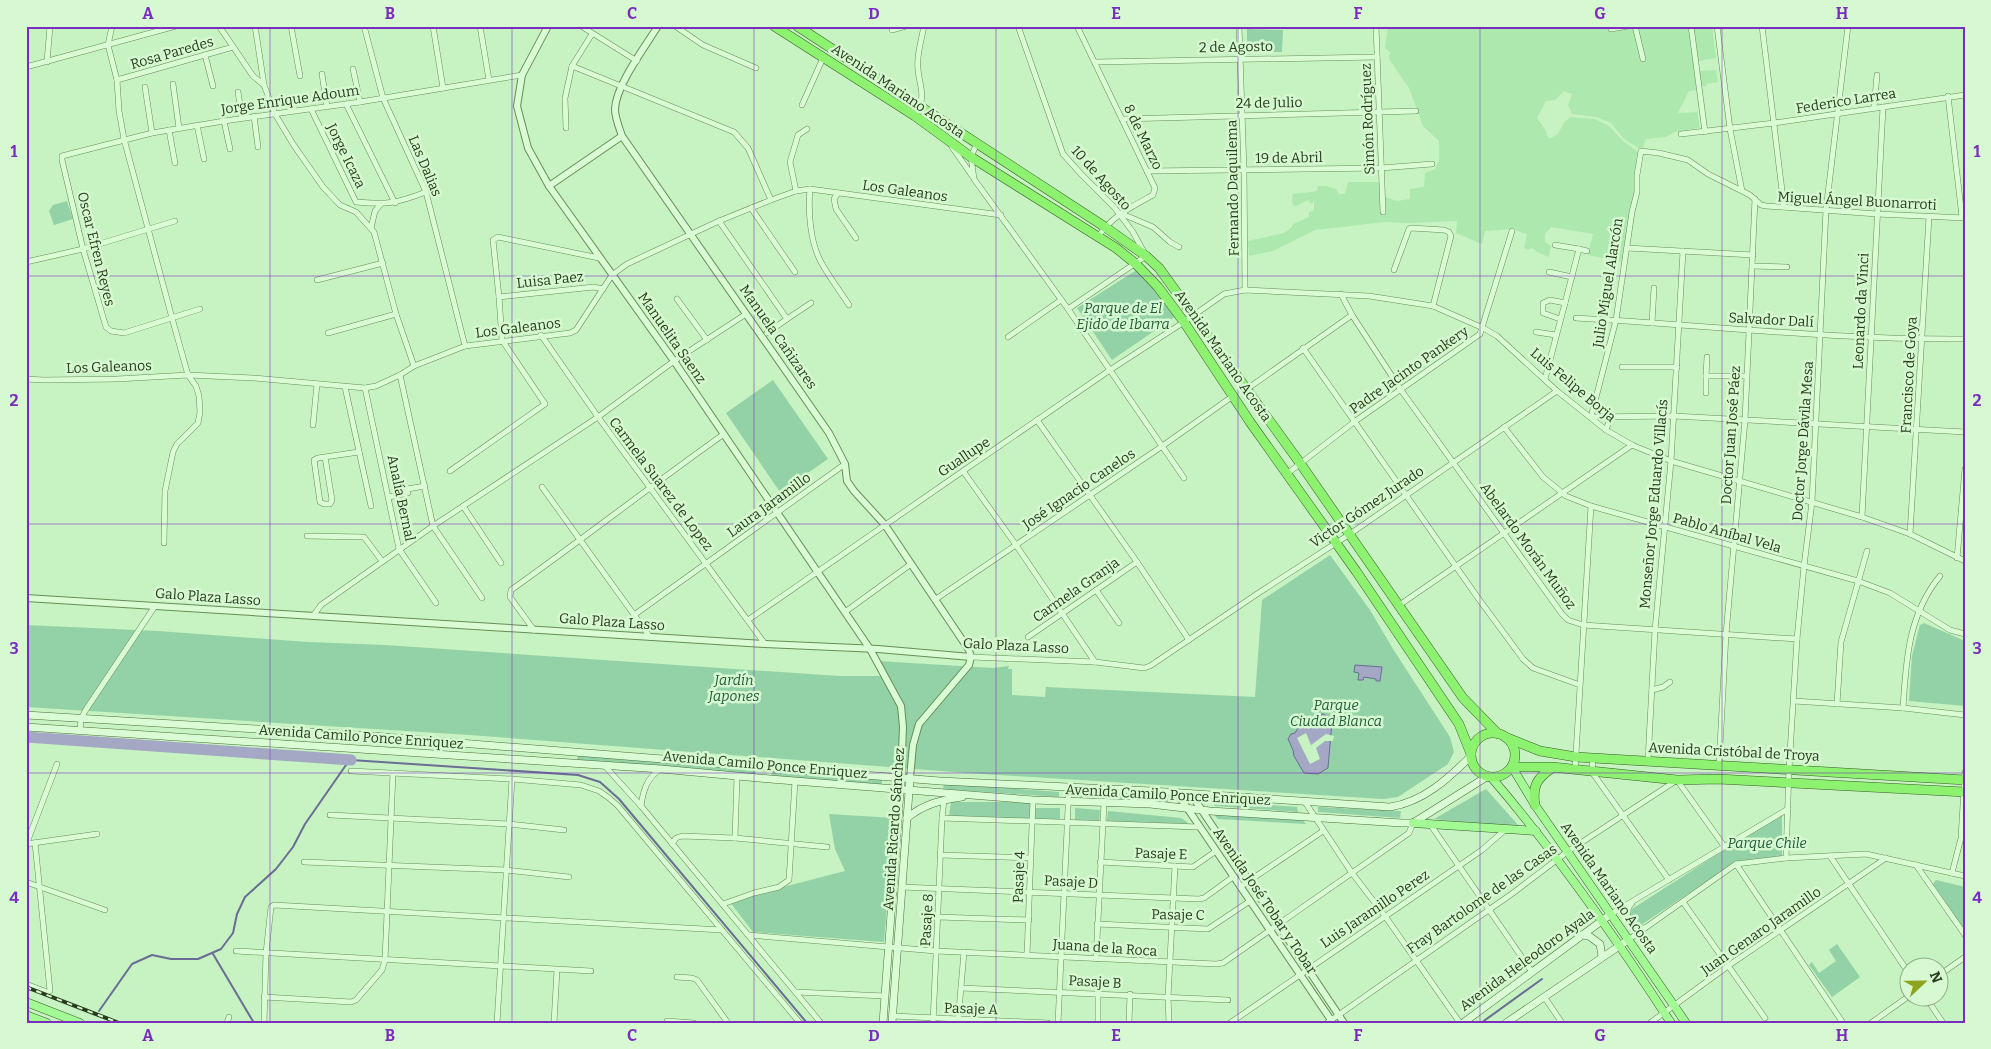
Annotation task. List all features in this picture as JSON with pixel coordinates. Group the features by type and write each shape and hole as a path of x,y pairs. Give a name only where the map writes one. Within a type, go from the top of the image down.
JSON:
{"highway":[{"name":"Avenida Mariano Acosta","path":"774,26 915,116 971,157 1098,237 1136,264 1158,287 1184,322 1234,395 1250,422 1288,473 1459,724 1471,755"},
{"name":"Avenida Mariano Acosta","path":"796,26 1105,227 1146,256 1159,268 1300,463 1463,698 1502,735"},
{"path":"1492,733 1502,735 1510,741 1515,752 1512,767 1502,775 1489,776 1476,769 1471,755 1472,748 1480,738 1492,733"},
{"name":"Avenida Cristóbal de Troya","path":"1502,735 1540,751 1576,757 1965,778"},
{"name":"Avenida Cristóbal de Troya","path":"1512,767 1552,768 1677,780 1718,778 1964,792"},
{"path":"1535,806 1535,788 1540,776 1552,768"}],"main road":[{"name":"Avenida Camilo Ponce Enriquez","path":"26,715 372,736 901,778 1390,807 1405,805 1418,799 1437,786 1471,755"},
{"name":"Avenida Camilo Ponce Enriquez","path":"26,727 661,769 1033,800 1150,804 1200,810 1413,823"},
{"path":"764,779 765,766"},
{"name":"Avenida Mariano Acosta","path":"1512,767 1535,806 1686,1023"},
{"path":"1413,823 1489,776"},
{"name":"Avenida Mariano Acosta","path":"1489,776 1557,859 1619,945 1671,1023"},
{"name":"Avenida Ricardo Sánchez","path":"883,1023 901,778"},
{"name":"Avenida Ricardo Sánchez","path":"893,1020 910,778"},
{"path":"907,818 921,808 944,800 971,795"},
{"path":"1413,823 1536,832"},
{"name":"Avenida Heleodoro Ayala","path":"1461,1023 1611,914"},
{"path":"1582,935 1596,939 1600,944 1602,957"},
{"path":"1506,1023 1628,940"},
{"path":"26,1002 80,1023"},
{"path":"26,1015 43,1023"}],"street":[{"path":"47,62 50,26"},
{"path":"112,26 108,45 117,80 119,111 124,139 188,375 198,391 200,417 198,423 177,444 173,452 166,491 164,544"},
{"path":"26,67 176,26"},
{"path":"220,26 253,76 264,85"},
{"path":"255,26 264,85 275,114 323,187 340,205 356,212 371,228 376,237 396,314 414,366"},
{"path":"291,26 300,76"},
{"name":"Las Dalias","path":"364,26 383,98 426,192 465,346"},
{"path":"433,26 443,88"},
{"path":"480,26 490,80"},
{"name":"Manuelita Saenz","path":"548,26 522,75 517,106 528,148 549,186 724,434 870,649"},
{"path":"581,26 637,61"},
{"name":"Manuela Cañizares","path":"658,26 616,100 615,111 622,136 829,433 845,464 847,481 885,526 936,599 971,656"},
{"path":"675,26 703,45 756,68"},
{"path":"892,30 906,26"},
{"path":"915,116 921,106 923,89 918,75 918,59 924,26"},
{"name":"10 de Agosto","path":"1018,26 1064,154 1120,213 1146,256"},
{"name":"8 de Marzo","path":"1077,26 1155,188 1153,195 1120,213 1105,227 1098,237"},
{"name":"Fernando Daquilema","path":"1239,26 1243,115 1245,290"},
{"name":"Simón Rodríguez","path":"1376,26 1383,212"},
{"path":"1611,29 1628,26"},
{"path":"1635,26 1643,59"},
{"path":"1691,26 1705,132"},
{"path":"1717,26 1730,129 1742,191"},
{"path":"1762,26 1784,208"},
{"name":"Doctor Jorge Dávila Mesa","path":"1786,858 1797,639 1812,502 1826,210 1848,26"},
{"path":"566,128 565,98 572,66 592,34"},
{"name":"Rosa Paredes","path":"117,80 233,47"},
{"path":"205,55 213,86"},
{"name":"2 de Agosto","path":"1095,62 1377,57"},
{"path":"802,105 824,58"},
{"path":"572,66 726,127 734,132 748,148 771,200"},
{"path":"353,69 360,102"},
{"path":"322,74 327,107"},
{"name":"Jorge Enrique Adoum","path":"62,156 124,139 179,128 360,102 522,75"},
{"path":"1874,108 1877,75"},
{"path":"174,84 179,128"},
{"path":"145,87 152,133"},
{"path":"238,92 242,118"},
{"name":"Federico Larrea","path":"1681,134 1774,123 1965,95"},
{"path":"1948,96 1963,218"},
{"path":"346,104 395,203"},
{"name":"Leonardo da Vinci","path":"1862,517 1883,107"},
{"name":"Jorge Icaza","path":"311,109 356,202 395,203 426,192"},
{"name":"24 de Julio","path":"1122,119 1416,111"},
{"path":"254,116 258,146"},
{"path":"224,121 230,149"},
{"path":"197,126 204,159"},
{"path":"796,191 790,162 794,154 798,135 807,129"},
{"path":"169,130 175,163"},
{"path":"549,186 622,136"},
{"path":"949,142 1068,309 1184,478"},
{"path":"974,178 971,157 977,143"},
{"name":"Miguel Ángel Buonarroti","path":"1641,151 1688,160 1708,174 1756,199 1761,205 1877,214 1963,218"},
{"name":"Julio Miguel Alarcón","path":"1591,417 1616,320 1626,248 1637,192 1637,175 1641,151"},
{"name":"Oscar Efren Reyes","path":"62,156 83,249 106,327 111,331 124,333 172,318"},
{"name":"19 de Abril","path":"1147,171 1382,168 1432,164"},
{"path":"810,189 809,200 813,238 820,261 850,305"},
{"name":"Los Galeanos","path":"26,379 117,379 188,375 253,378 365,388 376,386 414,366 465,346 541,335 570,333 576,330 612,276 627,264 719,221 796,191 810,189 1001,215"},
{"path":"838,193 834,199 834,204 856,238"},
{"name":"Doctor Juan José Páez","path":"1719,765 1726,634 1746,420 1748,330 1756,199"},
{"path":"356,202 356,212"},
{"path":"371,228 375,211 381,204"},
{"path":"751,208 796,272"},
{"path":"1120,213 1153,227 1170,242 1179,247"},
{"name":"Francisco de Goya","path":"1910,534 1929,217"},
{"path":"26,262 83,249 176,221"},
{"path":"719,221 787,319"},
{"path":"1394,270 1409,229 1444,230 1450,232 1451,236 1434,306"},
{"name":"Padre Jacinto Pankery","path":"1288,473 1354,422 1480,334 1512,230"},
{"path":"450,471 545,404 502,340 493,240 498,237 599,258"},
{"path":"1555,245 1587,251"},
{"path":"1626,248 1753,255"},
{"path":"1545,379 1579,249"},
{"name":"Monseñor Jorge Eduardo Villacís","path":"1648,760 1654,630 1671,461 1683,250"},
{"path":"1068,309 1146,256"},
{"path":"317,280 383,264"},
{"path":"1752,266 1787,267"},
{"path":"1549,272 1572,277"},
{"name":"Luisa Paez","path":"499,296 594,287 603,288"},
{"path":"1652,323 1654,288"},
{"name":"Luis Felipe Borja","path":"1194,316 1224,294 1245,290 1369,296 1434,306 1483,328 1511,347 1558,391 1606,430 1632,445 1671,461 1862,517 1910,534 1965,561"},
{"name":"Abelardo Morán Muñoz","path":"1341,294 1352,315 1401,390 1568,620 1583,625 1797,639"},
{"path":"677,299 707,340"},
{"path":"1008,336 1061,300"},
{"path":"1560,319 1544,313 1543,303 1550,300 1565,303"},
{"path":"767,334 811,303"},
{"path":"172,318 200,309"},
{"path":"328,332 396,314"},
{"path":"313,616 321,605 399,549 598,417 674,362 746,314"},
{"path":"1247,389 1352,315"},
{"name":"Guallupe","path":"748,620 963,470 1110,370 1194,316"},
{"name":"Salvador Dalí","path":"1576,318 1820,334 1921,339 1965,339"},
{"path":"1536,332 1556,335"},
{"name":"Carmela Suarez de Lopez","path":"541,335 598,417 765,644"},
{"path":"1303,348 1523,660 1533,668 1580,685"},
{"path":"1706,393 1707,357"},
{"path":"1622,367 1677,367"},
{"path":"400,375 433,526 482,598"},
{"path":"1706,376 1746,376"},
{"path":"313,425 317,384"},
{"path":"345,387 370,506"},
{"name":"Analía Bernal","path":"365,388 399,549 436,603"},
{"name":"Victor Gómez Jurado","path":"1189,640 1350,534 1558,391"},
{"name":"José Ignacio Canelos","path":"936,599 1161,447 1234,395"},
{"path":"1606,430 1611,416"},
{"path":"1591,417 1674,416 1965,432"},
{"path":"1037,420 1137,562 1189,640"},
{"name":"Pablo Aníbal Vela","path":"1504,427 1543,477 1562,492 1591,506 1858,581 1890,593 1950,630 1965,634"},
{"path":"534,630 510,597 510,592 650,486 724,434"},
{"path":"1398,606 1632,445"},
{"path":"325,457 332,500 330,504 320,502 314,463 318,458 359,452"},
{"name":"Laura Jaramillo","path":"634,615 845,464"},
{"path":"1957,558 1965,469"},
{"path":"963,470 1095,662"},
{"path":"388,497 408,493 407,489 425,486"},
{"path":"542,488 650,637"},
{"path":"463,506 501,563"},
{"path":"1575,770 1591,506"},
{"path":"307,536 364,538 382,561"},
{"path":"1837,704 1841,642 1867,551"},
{"name":"Carmela Granja","path":"1028,637 1137,562"},
{"path":"845,612 911,564"},
{"path":"1903,708 1906,652 1918,612 1940,576"},
{"path":"1096,590 1119,623"},
{"name":"Galo Plaza Lasso","path":"26,598 765,644 1095,662 1146,667 1189,640"},
{"path":"80,731 81,719 154,606"},
{"name":"Avenida Ricardo Sánchez","path":"870,649 901,706 903,727 901,778"},
{"name":"Avenida Ricardo Sánchez","path":"910,778 913,745 919,724 969,665 971,656"},
{"path":"1652,690 1663,687 1670,682"},
{"path":"1794,701 1903,708 1965,715"},
{"path":"1593,757 1592,772 1668,880"},
{"path":"26,845 57,764"},
{"path":"604,765 641,806 821,1023"},
{"path":"641,806 643,792 650,778 661,769"},
{"path":"352,771 512,779 581,785 598,791 610,798 800,1023"},
{"path":"264,997 351,1002 356,1000 382,970 385,960 393,773"},
{"path":"735,838 737,776"},
{"path":"1952,873 1961,838 1965,778"},
{"path":"496,1023 512,779"},
{"path":"1677,780 1724,846"},
{"name":"Fray Bartolome de las Casas","path":"1330,1022 1557,859 1677,780"},
{"path":"723,904 786,884 789,880 795,781"},
{"path":"1058,1023 1069,788"},
{"name":"Avenida José Tobar y Tobar","path":"1177,793 1300,974 1330,1022"},
{"name":"Avenida José Tobar y Tobar","path":"1191,794 1344,1023"},
{"name":"Pasaje 8","path":"933,1021 944,800"},
{"name":"Pasaje 4","path":"1027,955 1033,800"},
{"path":"1305,802 1352,874 1385,916 1461,1023"},
{"path":"1096,959 1104,803"},
{"name":"Avenida Heleodoro Ayala","path":"1611,914 1788,809"},
{"path":"330,815 509,824 564,830"},
{"path":"942,818 1199,826"},
{"name":"Juana de la Roca","path":"748,935 936,951 1061,956 1170,964 1223,963 1409,833 1413,823"},
{"path":"1430,824 1490,908 1532,972"},
{"name":"Luis Jaramillo Perez","path":"1230,1023 1482,850 1506,829"},
{"path":"1240,887 1323,831"},
{"path":"26,845 97,834"},
{"path":"672,844 679,836 735,838 827,847"},
{"path":"26,984 47,992 50,991 35,843"},
{"name":"Pasaje E","path":"1100,862 1192,867 1216,851"},
{"path":"1628,940 1736,864 1786,858 1866,854 1965,876"},
{"path":"940,855 1032,858"},
{"path":"1830,856 1898,957"},
{"name":"Juan Genaro Jaramillo","path":"1650,1023 1728,966 1886,858"},
{"path":"304,862 506,870 569,877"},
{"path":"1736,864 1782,929 1844,1023"},
{"path":"1916,865 1965,935"},
{"path":"1169,1023 1168,997 1175,866"},
{"name":"Pasaje D","path":"901,888 1204,898 1233,877"},
{"path":"26,882 105,910"},
{"path":"1634,901 1629,906 1627,912 1628,919 1632,925 1638,928 1645,928"},
{"name":"Pasaje C","path":"1098,924 1208,929 1250,902"},
{"path":"1683,902 1765,1018"},
{"path":"264,1023 266,953 271,908 274,905 722,930"},
{"path":"938,917 1029,920"},
{"path":"236,951 591,971"},
{"path":"958,1021 964,952"},
{"path":"1948,969 1965,957"},
{"path":"554,1023 557,970"},
{"path":"677,977 697,980 728,1023"},
{"name":"Pasaje B","path":"961,988 1130,994 1228,1000"},
{"path":"796,992 885,996"},
{"path":"1098,993 1098,1023"},
{"path":"1130,994 1130,1023"},
{"path":"1545,998 1562,1023"},
{"path":"1871,1023 1898,1004"},
{"path":"1932,1006 1943,1023"},
{"name":"Pasaje A","path":"893,1020 1048,1023"},
{"path":"667,1021 694,1023"}],"green space":[{"path":"1388,26 1712,26 1716,58 1698,61 1698,71 1716,70 1718,82 1706,84 1707,86 1699,87 1699,90 1689,91 1678,113 1697,112 1700,128 1674,132 1666,137 1646,139 1642,150 1624,139 1611,123 1596,117 1572,114 1568,105 1572,94 1564,91 1555,100 1546,101 1537,118 1549,139 1558,134 1564,122 1571,117 1595,119 1609,126 1623,141 1638,152 1634,192 1622,262 1588,255 1593,234 1551,227 1545,234 1545,242 1551,246 1549,257 1534,249 1524,248 1527,234 1512,229 1485,231 1482,244 1456,233 1457,221 1385,222 1315,230 1273,251 1249,256 1248,241 1284,233 1293,224 1309,217 1309,212 1314,210 1314,201 1311,204 1308,200 1296,206 1293,205 1293,194 1317,191 1318,186 1326,186 1336,189 1339,194 1345,194 1348,182 1381,182 1385,197 1397,201 1410,199 1410,189 1424,187 1425,173 1435,169 1439,160 1439,141 1423,126 1409,88 1389,59 1390,52 1385,48"},
{"path":"1247,29 1283,30 1282,52 1247,52"},
{"path":"67,201 73,219 54,225 49,211 53,205"},
{"name":"Parque de El Ejido de Ibarra","path":"1138,269 1176,316 1112,360 1077,308"},
{"path":"773,380 828,459 780,492 726,413"},
{"name":"Parque Ciudad Blanca","path":"1330,555 1370,610 1450,737 1454,752 1448,764 1398,797 1383,799 967,773 470,735 26,707 26,625 385,645 839,676 887,676 878,661 993,668 1009,666 1008,669 1012,669 1012,695 1045,697 1046,687 1255,697 1262,600"},
{"path":"1924,623 1965,641 1965,706 1909,701 1912,656 1920,625"},
{"path":"578,755 756,769 755,775 577,761"},
{"path":"772,771 882,780 882,785 771,776"},
{"path":"944,783 1059,792 1059,797 943,789"},
{"path":"1486,789 1519,826 1515,828 1434,819"},
{"path":"1076,792 1169,796 1170,803 1076,797"},
{"path":"1212,801 1297,807 1298,812 1215,806"},
{"path":"951,802 1030,802 1030,819 949,816"},
{"path":"1318,807 1401,811 1400,818 1318,812"},
{"path":"1035,808 1060,808 1060,820 1035,819"},
{"path":"1075,808 1100,810 1099,826 1075,825"},
{"path":"1108,811 1181,818 1187,822 1191,830 1106,826"},
{"path":"1216,813 1302,819 1306,824 1218,819 1215,816"},
{"path":"829,814 894,818 884,942 753,932 729,901 845,871 835,849"},
{"name":"Parque Chile","path":"1782,815 1782,856 1736,862 1641,925 1634,925 1629,914 1632,909"},
{"path":"1936,880 1965,887 1965,931 1933,884"},
{"path":"1837,944 1860,977 1832,997 1809,965 1812,962 1819,973 1836,961 1829,950"}],"water":[{"path":"1355,665 1382,667 1380,681 1364,677 1363,680 1358,680 1359,673 1354,672"},
{"path":"1323,714 1329,717 1332,722 1328,768 1318,774 1304,773 1294,756 1288,739 1303,724"}],"pier":[{"path":"1306,733 1311,745 1326,734 1334,736 1333,741 1325,741 1316,748 1320,759 1310,764 1297,738"}],"waterway":[{"path":"26,737 351,760"},
{"path":"99,1011 132,964 152,955 171,959 198,959 221,949 233,933 237,914 245,897 276,869 293,847 305,824 351,760 578,775 600,782 619,799 807,1023"},
{"path":"213,954 254,1023"},
{"path":"1481,1023 1542,979"}],"railway":[{"path":"26,987 119,1023"}],"park label":[{"name":"Jardín Japones","path":"734,688"}]}
